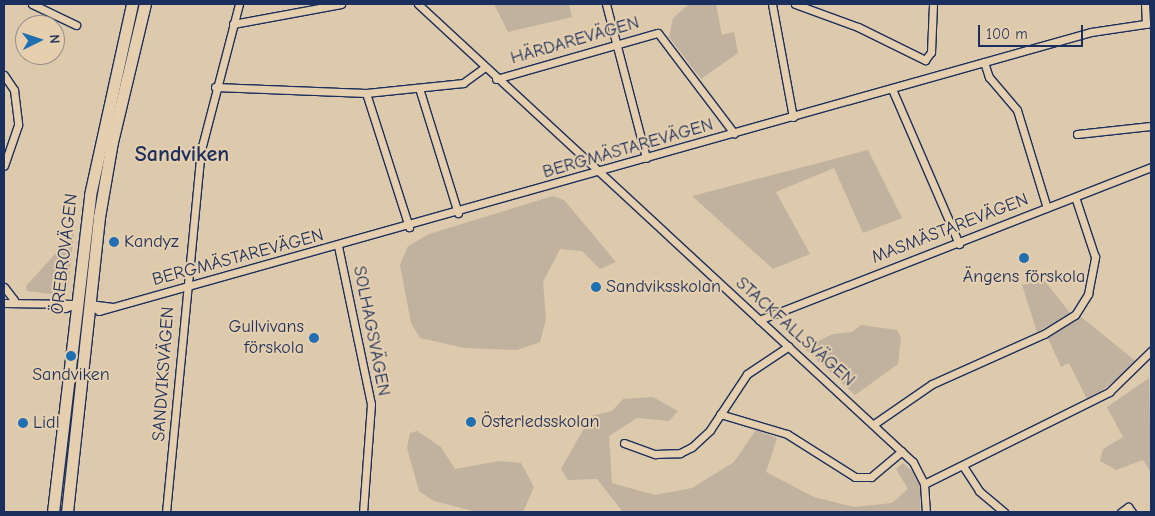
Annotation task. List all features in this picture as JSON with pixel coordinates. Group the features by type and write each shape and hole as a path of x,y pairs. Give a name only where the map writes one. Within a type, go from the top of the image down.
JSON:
{"highway":[{"name":"ÖREBROVÄGEN","path":"53,512 76,304 94,168 132,4"},
{"name":"ÖREBROVÄGEN","path":"67,512 89,304 112,142 145,4"},
{"path":"76,304 89,304"}],"street":[{"path":"32,4 76,25"},
{"name":"SANDVIKSVÄGEN","path":"166,512 181,374 185,287 201,150 215,86 239,4"},
{"path":"233,24 341,4"},
{"name":"STACKFALLSVÄGEN","path":"418,4 484,68 902,451 920,471 924,484 926,512"},
{"path":"606,4 646,158"},
{"path":"772,4 793,117"},
{"path":"795,4 858,27 925,60 931,52 933,4"},
{"path":"1145,4 1149,24"},
{"name":"BERGMÄSTAREVÄGEN","path":"89,304 98,312 409,227 1104,29 1149,24"},
{"name":"HÄRDAREVÄGEN","path":"496,78 658,33 734,133"},
{"path":"984,62 989,77 1017,110 1047,208"},
{"path":"215,86 366,93 463,83 484,68"},
{"path":"4,75 14,90 18,125 4,166"},
{"path":"419,88 458,213"},
{"path":"892,89 959,244"},
{"path":"366,93 409,227"},
{"path":"1077,134 1151,126"},
{"name":"MASMÄSTAREVÄGEN","path":"759,320 959,244 1151,167"},
{"path":"874,424 932,384 1044,334 1074,315 1088,294 1095,257 1075,197"},
{"name":"SOLHAGSVÄGEN","path":"338,246 371,404 363,512"},
{"path":"4,287 14,300"},
{"path":"4,303 14,300 52,302 65,308 76,304"},
{"path":"624,443 655,454 680,453 701,440 747,374 789,346"},
{"path":"924,484 1108,392 1151,351"},
{"path":"720,414 787,434 855,477 871,477 902,451"},
{"path":"963,466 979,491 1004,512"},
{"path":"1121,512 1128,508 1132,512"}],"shaded area":[{"path":"494,4 569,4 572,17 508,32"},
{"path":"689,4 716,4 722,35 734,32 738,53 701,79 669,37 673,18"},
{"path":"868,150 902,218 863,233 834,168 776,192 810,254 773,269 692,196"},
{"path":"553,196 564,200 616,262 600,269 582,251 560,249 543,282 546,319 540,342 517,350 465,348 420,338 411,323 400,265 408,246 429,234"},
{"path":"74,233 68,287 59,295 27,291 26,286"},
{"path":"1043,279 1071,314 1037,332 1022,285"},
{"path":"1080,316 1138,363 1088,401 1069,363 1061,367 1047,336"},
{"path":"861,325 897,330 901,338 898,364 855,395 804,348 833,334 852,332"},
{"path":"1149,378 1151,473 1143,460 1116,470 1100,461 1103,449 1123,437 1107,407"},
{"path":"653,397 678,411 669,421 637,418 609,436 612,483 655,495 692,488 734,462 756,430 777,438 766,472 814,497 854,507 892,503 908,489 896,469 903,463 922,480 920,512 628,512 622,511 597,479 568,480 561,469 591,416 612,411 623,399"},
{"path":"417,431 441,447 455,469 499,461 521,463 534,487 523,512 477,512 434,501 419,491 407,448 410,433"}],"place":[{"name":"Kandyz","path":"114,242"},
{"name":"Ängens förskola","path":"1024,258"},
{"name":"Sandviksskolan","path":"596,287"},
{"name":"Gullvivans förskola","path":"314,338"},
{"name":"Sandviken","path":"71,356"},
{"name":"Österledsskolan","path":"471,422"},
{"name":"Lidl","path":"23,423"}],"district":[{"name":"Sandviken","path":"182,155"}]}
